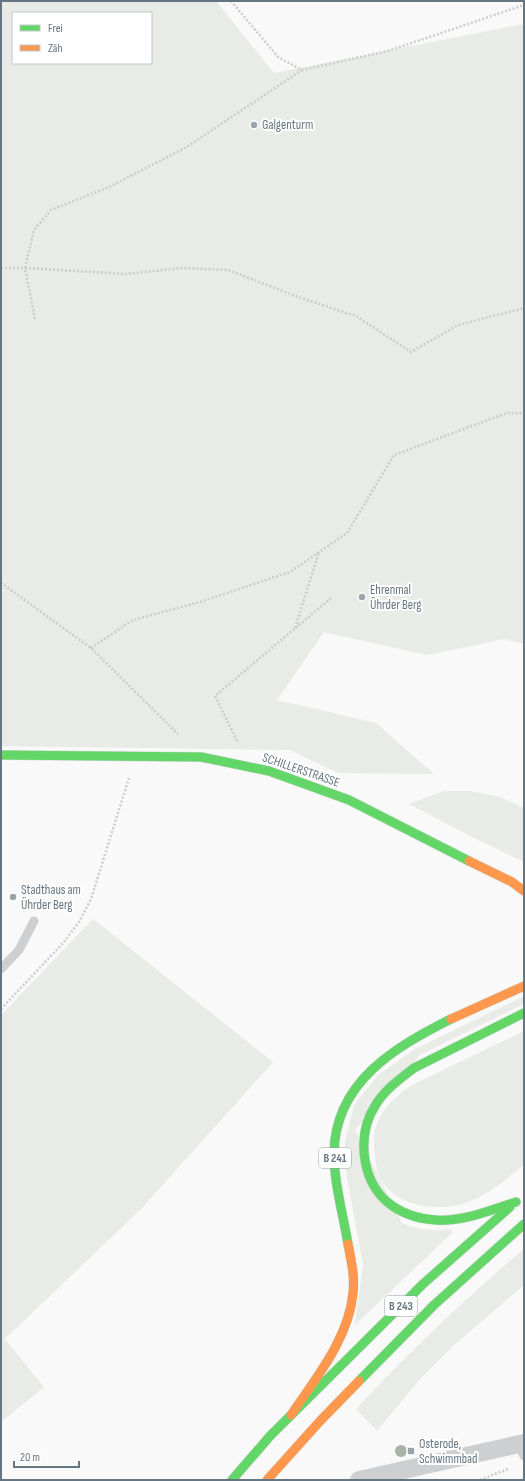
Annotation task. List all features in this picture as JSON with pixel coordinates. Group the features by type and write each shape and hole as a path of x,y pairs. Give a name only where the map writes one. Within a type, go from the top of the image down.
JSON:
{"main road":[{"name":"SCHILLERSTRASSE","path":"1,755 201,757 269,771 349,800 512,882 524,891"},
{"name":"B 241","path":"232,1480 270,1436 291,1415 333,1351 346,1321 353,1295 353,1278 335,1164 335,1146 341,1115 346,1103 364,1077 398,1050 434,1029 524,986"},
{"path":"516,1202 460,1218 438,1220 423,1218 401,1211 382,1197 371,1181 365,1161 363,1140 365,1129 374,1106 382,1095 414,1068 524,1013"},
{"name":"B 243","path":"291,1415 423,1284 524,1196"},
{"path":"267,1480 321,1420 434,1305 524,1224"}],"street":[{"path":"359,1480 522,1448"}],"lane":[{"path":"1,969 18,950 34,921"}],"path":[{"path":"231,1 278,57 302,70"},
{"path":"35,319 25,268 34,230 52,210 109,187 185,148 302,70 388,51 524,5"},
{"path":"1,268 127,274 181,268 228,270 301,298 356,316 411,352 458,325 524,308"},
{"path":"91,648 133,620 200,602 290,572 347,533 394,455 507,413 524,413"},
{"path":"295,628 320,552"},
{"path":"1,583 91,648 179,735"},
{"path":"240,746 215,696 331,598"},
{"path":"1,1009 64,942 79,922 91,899 128,783 132,757"},
{"path":"480,1480 512,1468"}],"shaded area":[{"path":"1,1 216,1 274,73 524,24 524,644 505,639 427,655 324,632 277,700 376,723 434,774 338,773 290,750 1,746"},
{"path":"444,791 471,791 500,797 524,808 524,862 409,804"},
{"path":"93,919 273,1062 142,1208 5,1339 44,1387 1,1422 1,1015"},
{"path":"524,996 524,1004 420,1055 355,1130 402,1223 426,1229 450,1229 453,1232 355,1325 363,1264 347,1178 345,1157 345,1141 354,1105 378,1075 415,1049"},
{"path":"524,1031 524,1165 487,1193 462,1204 439,1207 414,1204 402,1199 392,1192 384,1184 378,1173 374,1145 376,1127 380,1117 390,1103 412,1085"},
{"path":"524,1249 524,1285 452,1347 420,1379 377,1431 356,1409 438,1326"}],"traffic: fast":[{"path":"1,755 201,757 269,771 349,800 469,861"},
{"path":"516,1202 477,1215 457,1219 436,1220 410,1215 397,1209 386,1201 371,1180 364,1155 364,1142 369,1117 379,1100 388,1090 414,1068 524,1013"},
{"path":"348,1244 334,1164 337,1128 345,1106 357,1087 372,1070 390,1055 409,1042 451,1019"},
{"path":"232,1480 270,1436 423,1284 510,1207"},
{"path":"359,1381 434,1305 524,1224"}],"traffic: slow":[{"path":"469,861 512,882 524,891"},
{"path":"451,1019 524,986"},
{"path":"291,1415 321,1372 345,1326 353,1293 352,1268 348,1244"},
{"path":"267,1480 321,1420 359,1381"}],"place":[{"name":"Galgenturm","path":"254,125"},
{"name":"Ehrenmal Ührder Berg","path":"362,597"},
{"name":"Stadthaus am Ührder Berg","path":"13,897"},
{"name":"Osterode, Schwimmbad","path":"411,1451"}]}
